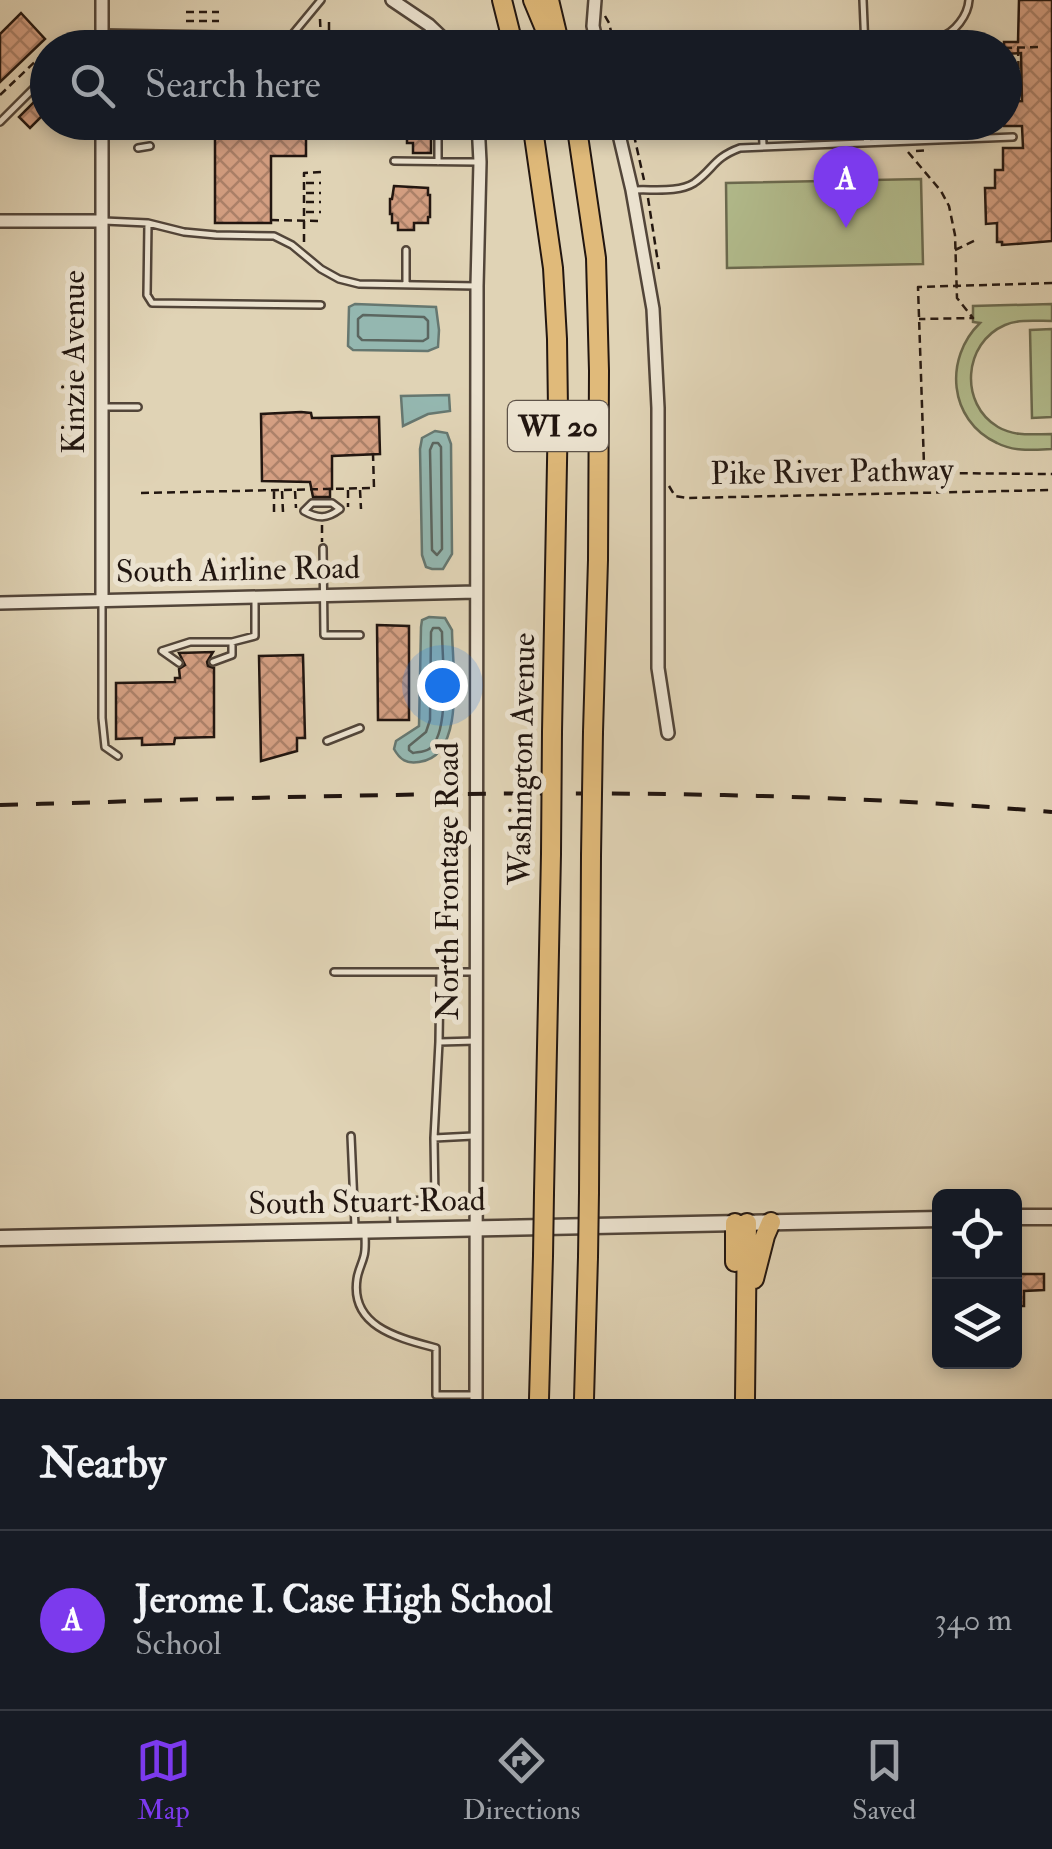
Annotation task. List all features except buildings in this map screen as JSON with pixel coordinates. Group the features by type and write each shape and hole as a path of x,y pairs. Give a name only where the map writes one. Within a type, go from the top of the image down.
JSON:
{"main road":[{"path":"502,0 510,30"},
{"path":"533,0 548,30"},
{"path":"549,0 554,30"},
{"name":"Washington Avenue","path":"535,140 554,268 558,428 540,1399"},
{"name":"WI 20","path":"579,140 596,258 600,371 586,1399"},
{"path":"746,1308 772,1222"},
{"path":"741,1223 746,1308 745,1399"},
{"path":"735,1399 741,1223"}],"street":[{"path":"102,0 102,30"},
{"path":"392,0 435,30"},
{"path":"593,30 595,0"},
{"name":"Kinzie Avenue","path":"102,140 102,600"},
{"name":"North Frontage Road","path":"476,1397 479,140"},
{"path":"620,140 653,310 658,427 658,668 668,733"},
{"path":"0,221 102,221"},
{"name":"South Airline Road","path":"0,603 476,592"},
{"path":"1022,1217 1052,1216"},
{"name":"South Stuart Road","path":"0,1238 932,1219"}],"lane":[{"path":"296,30 321,0"},
{"path":"863,0 864,30"},
{"path":"951,30 968,9 969,0"},
{"path":"0,122 30,92"},
{"path":"438,140 438,162"},
{"path":"762,140 762,145"},
{"path":"632,190 674,190 692,184 722,154 740,148 955,140"},
{"path":"138,148 150,146"},
{"path":"394,161 480,162"},
{"path":"102,221 148,223 184,232 274,236 292,245 320,269 359,284 477,286"},
{"path":"148,223 148,295 152,303 321,305"},
{"path":"406,250 406,286"},
{"path":"102,407 138,407"},
{"path":"332,502 340,509 330,516 322,517 304,511 312,503 332,502"},
{"path":"322,548 324,635 360,635"},
{"path":"179,662 162,651 190,642 232,642 255,636 255,597"},
{"path":"102,600 102,718 105,747 118,756"},
{"path":"214,662 232,656 232,642"},
{"path":"328,741 360,728"},
{"path":"334,972 476,972"},
{"path":"394,1229 394,1202 435,1200 440,972"},
{"path":"439,1042 476,1041"},
{"path":"351,1136 365,1252 357,1277 357,1302 367,1318 386,1332 436,1348 436,1395 476,1397"},
{"path":"434,1138 476,1136"}],"path":[{"path":"186,12 219,12"},
{"path":"603,14 611,30"},
{"path":"320,20 320,30"},
{"path":"186,21 219,22"},
{"path":"328,22 328,30"},
{"path":"1022,48 1038,47"},
{"path":"26,57 30,62"},
{"path":"0,95 30,66"},
{"path":"635,140 644,180"},
{"path":"908,151 949,206 957,298 973,318 918,320"},
{"path":"304,242 304,173 321,172"},
{"path":"304,183 321,183"},
{"path":"304,193 321,193"},
{"path":"648,198 659,267"},
{"path":"304,202 321,202"},
{"path":"304,212 320,212"},
{"path":"271,220 320,222"},
{"path":"955,250 976,240"},
{"path":"1052,283 918,287 924,466 937,473 1052,474"},
{"path":"140,493 374,488 373,454"},
{"name":"Pike River Pathway","path":"668,484 675,496 688,498 1052,490"},
{"path":"348,488 348,509"},
{"path":"360,488 361,509"},
{"path":"274,490 274,512"},
{"path":"282,490 283,512"},
{"path":"295,490 296,512"},
{"path":"322,517 322,548"}],"green space":[{"path":"921,179 923,264 727,268 726,183"},
{"path":"1052,304 1052,321 1005,325 991,334 974,359 972,389 985,417 1011,432 1052,434 1052,449 1003,446 981,433 969,419 957,388 961,353 980,323 973,322 973,306"},
{"path":"1052,329 1052,417 1032,418 1030,330"}],"water":[{"path":"349,307 436,307 438,347 428,351 353,350 348,346"},
{"path":"449,395 450,411 428,414 403,426 401,396"},
{"path":"435,431 447,433 451,444 452,554 443,569 426,567 422,555 420,449 422,438"},
{"path":"445,618 452,630 454,707 444,744 434,756 411,762 394,749 396,741 419,726 421,627 422,620"}],"railway":[{"path":"0,805 395,795 658,794 921,803 1052,812"}],"place":[{"name":"Jerome I. Case High School","path":"846,228"}]}
